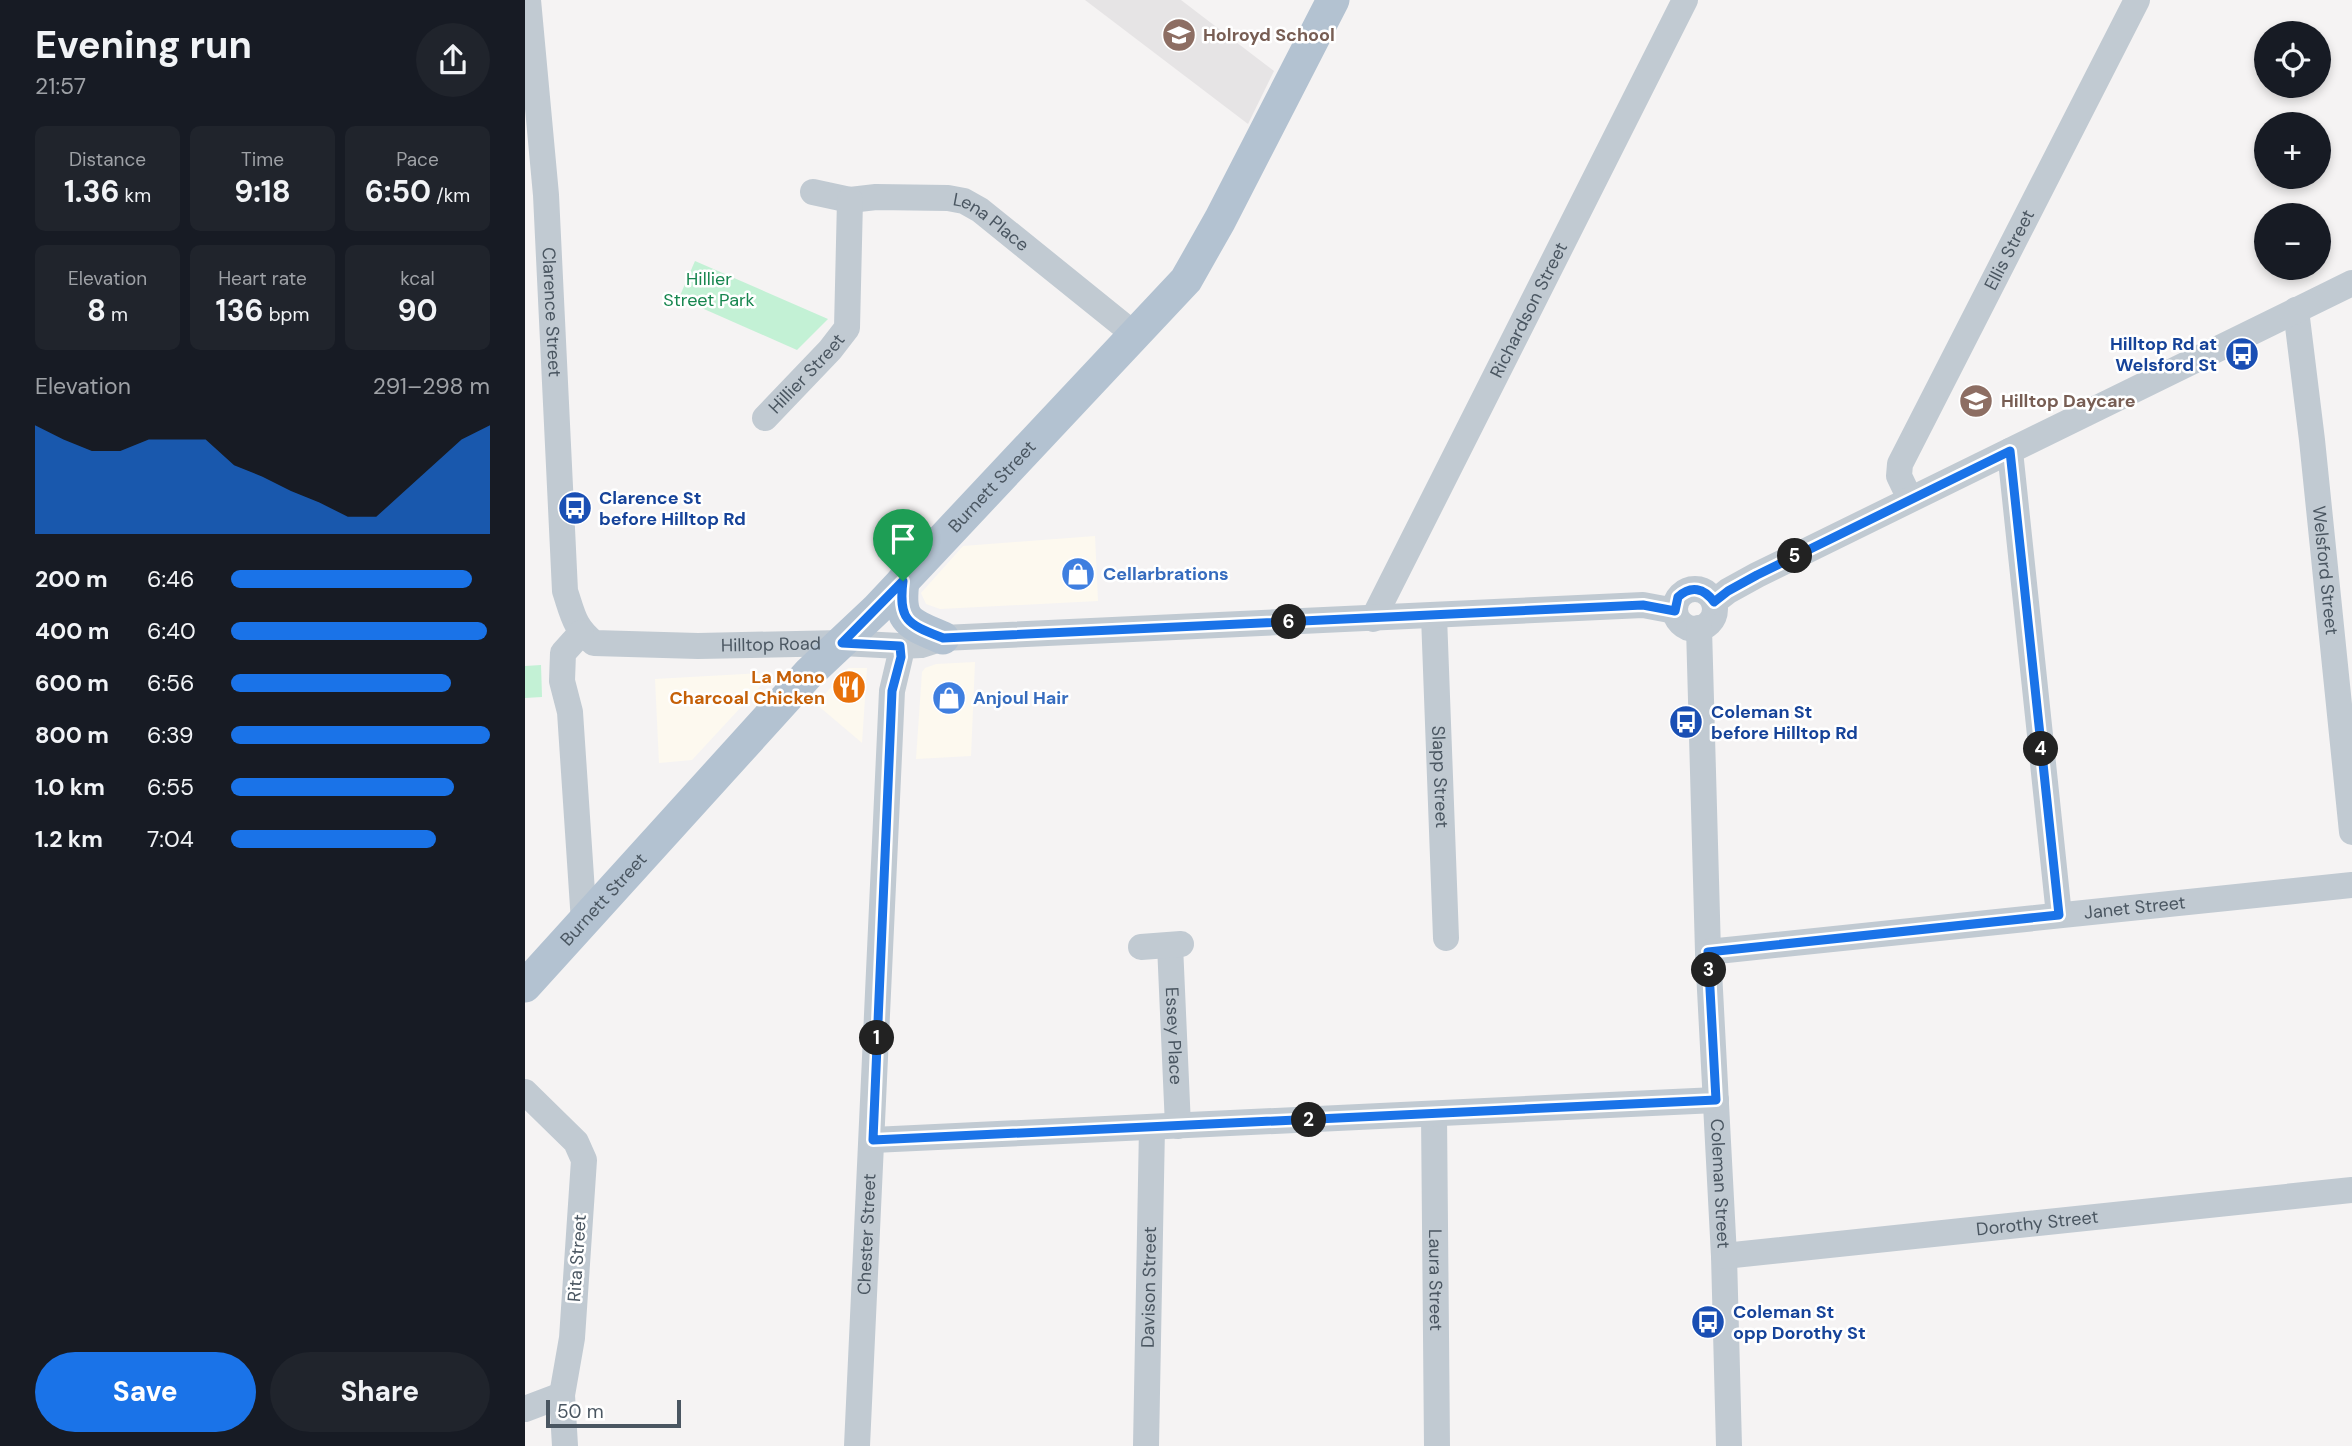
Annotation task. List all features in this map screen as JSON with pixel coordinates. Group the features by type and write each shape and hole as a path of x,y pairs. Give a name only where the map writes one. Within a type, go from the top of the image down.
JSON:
{"main road":[{"name":"Burnett Street","path":"525,986 809,673 903,581 1186,280 1220,220 1333,0"},
{"path":"903,581 900,601 905,618 911,624 943,638"}],"street":[{"name":"Clarence Street","path":"529,0 536,212 565,592 557,618 563,638 577,640"},
{"name":"Richardson Street","path":"1373,619 1685,0"},
{"name":"Ellis Street","path":"1910,499 1899,476 1900,464 2137,0"},
{"name":"Lena Place","path":"813,192 850,200 876,197 948,198 964,201 980,210 1135,335"},
{"name":"Hillier Street","path":"765,418 848,328 850,200"},
{"path":"1714,602 1757,575 2352,283"},
{"name":"Welsford Street","path":"2296,310 2352,832"},
{"path":"2010,451 2059,915"},
{"path":"1689,589 1699,589 1708,594 1714,602 1714,616 1699,628 1681,623 1675,611 1678,597 1689,589"},
{"name":"Hilltop Road","path":"842,643 881,636 943,638 1643,605 1675,611"},
{"name":"Slapp Street","path":"1434,615 1446,937"},
{"name":"Coleman Street","path":"1699,628 1708,952 1724,1256 1729,1446"},
{"name":"Hilltop Road","path":"577,640 594,643 698,646 842,643 900,646 921,645 943,638"},
{"path":"577,640 563,653 562,681 570,712 584,922"},
{"name":"Chester Street","path":"857,1446 892,691 901,657 900,646"},
{"name":"Janet Street","path":"1708,952 2352,885"},
{"name":"Essey Place","path":"1141,947 1176,944 1178,1126"},
{"name":"Rita Street","path":"525,1092 576,1142 584,1160 572,1338 562,1395 565,1446"},
{"path":"873,1140 1716,1100"},
{"name":"Laura Street","path":"1434,1114 1437,1446"},
{"name":"Davison Street","path":"1146,1446 1152,1127"},
{"name":"Dorothy Street","path":"1724,1256 2352,1190"},
{"path":"525,1409 562,1395"}],"shaded area":[{"name":"Holroyd School","path":"1085,0 1181,0 1274,71 1248,124"},
{"path":"1095,536 1098,601 940,609 926,604 921,593 963,546"},
{"path":"975,662 971,756 916,759 922,672 936,664"},
{"path":"848,668 867,668 862,743 816,704"},
{"path":"762,673 766,680 692,760 659,763 655,679"}],"green space":[{"name":"Hillier Street Park","path":"695,261 828,319 797,350 679,298"},
{"path":"541,665 542,697 525,698 525,666"}],"place":[{"name":"Holroyd School","path":"1179,35"},
{"name":"Hilltop Rd at Welsford St","path":"2242,354"},
{"name":"Hilltop Daycare","path":"1976,401"},
{"name":"Clarence St before Hilltop Rd","path":"575,508"},
{"name":"Cellarbrations","path":"1078,574"},
{"name":"La Mono Charcoal Chicken","path":"849,687"},
{"name":"Anjoul Hair","path":"949,698"},
{"name":"Coleman St before Hilltop Rd","path":"1686,722"},
{"name":"Coleman St opp Dorothy St","path":"1708,1322"}],"route":[{"path":"2010,451 2059,915 1708,952 1716,1100 873,1140 892,691 901,657 900,646 842,643 903,581 900,601 905,618 911,624 943,638 1643,605 1675,611 1678,597 1689,589 1699,589 1708,594 1714,602 1757,575 2010,451"}]}
